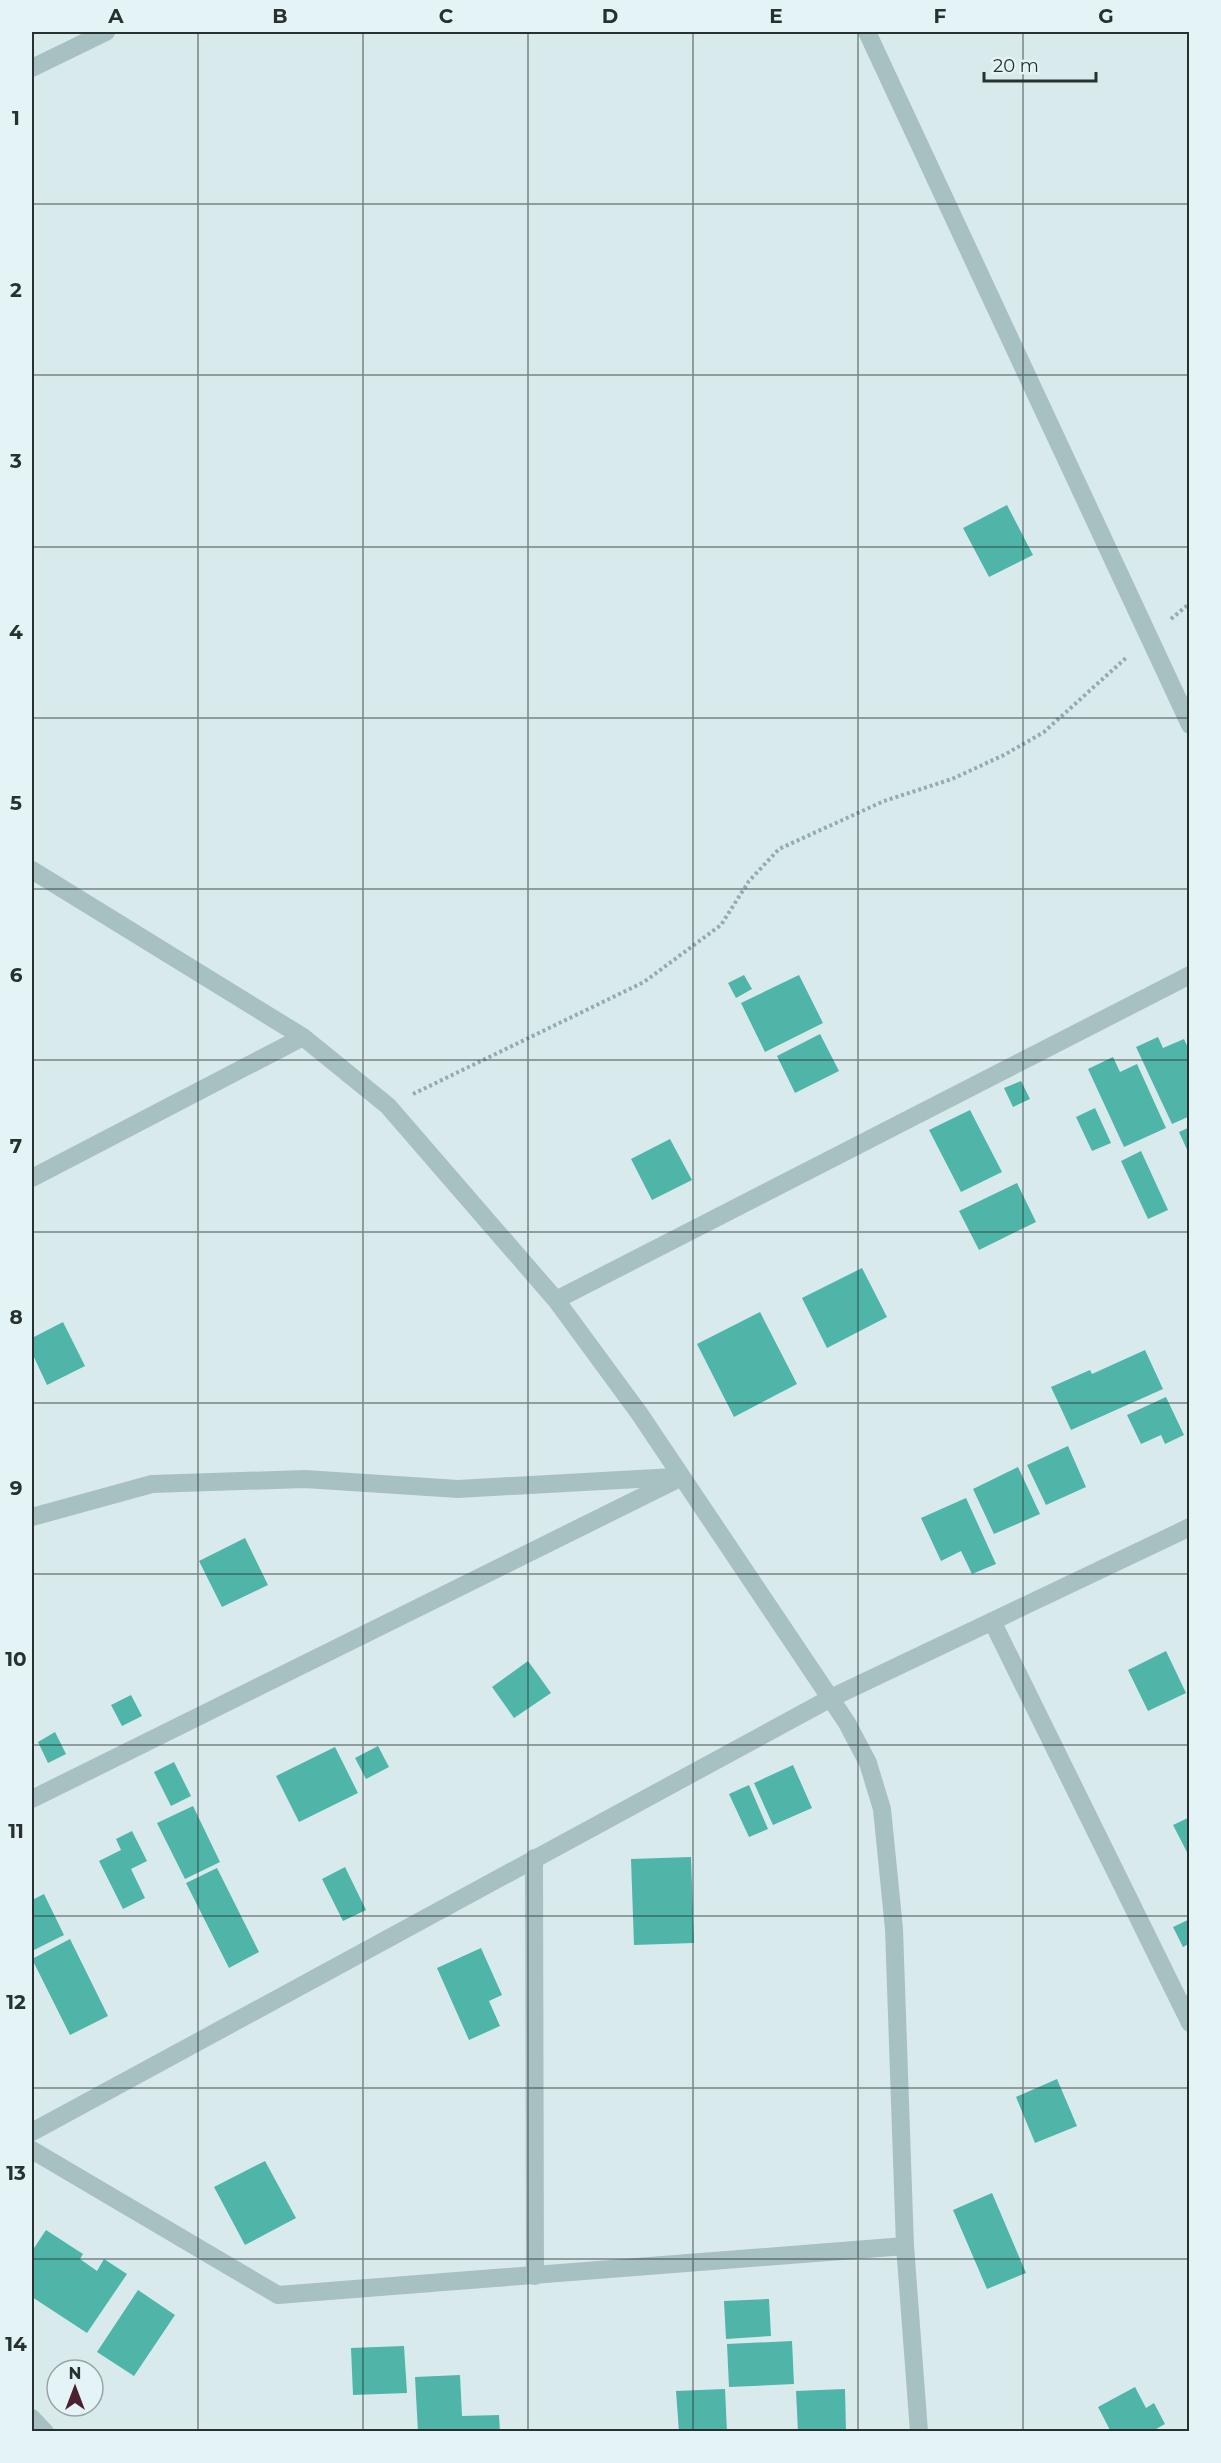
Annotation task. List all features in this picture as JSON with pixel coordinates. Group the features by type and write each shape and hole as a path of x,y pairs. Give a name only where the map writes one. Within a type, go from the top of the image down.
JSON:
{"street":[{"path":"32,68 106,32"},
{"path":"867,32 1190,725"},
{"path":"32,870 303,1037 388,1106 556,1300 682,1477 831,1698 868,1763 882,1809 894,1929 905,2246 919,2432"},
{"path":"556,1300 1190,975"},
{"path":"32,1178 303,1037"},
{"path":"32,1517 152,1484 305,1479 458,1488 682,1477"},
{"path":"32,1799 682,1477"},
{"path":"32,2132 831,1698 1190,1527"},
{"path":"992,1621 1190,2023"},
{"path":"534,1858 535,2276"},
{"path":"32,2150 278,2295 905,2246"},
{"path":"32,2418 45,2432"}],"path":[{"path":"388,1106 644,982 721,925 749,881 779,849 884,801 952,779 1004,755 1044,732 1190,603"}],"building":[{"path":"1007,505 1033,555 989,577 963,528"},
{"path":"744,975 752,989 736,998 728,983"},
{"path":"799,975 823,1023 765,1052 741,1003"},
{"path":"820,1034 839,1071 795,1093 777,1056"},
{"path":"1158,1037 1163,1048 1184,1039 1190,1052 1190,1116 1172,1124 1136,1047"},
{"path":"1113,1057 1120,1072 1137,1064 1166,1128 1124,1147 1088,1069"},
{"path":"1021,1081 1030,1099 1013,1107 1004,1088"},
{"path":"1095,1108 1111,1143 1092,1151 1076,1117"},
{"path":"970,1110 1002,1172 961,1192 929,1130"},
{"path":"1190,1127 1190,1156 1179,1132"},
{"path":"670,1139 692,1180 652,1200 631,1159"},
{"path":"1141,1151 1168,1210 1148,1219 1121,1161"},
{"path":"1017,1183 1036,1222 979,1250 959,1211"},
{"path":"862,1268 887,1317 827,1348 802,1298"},
{"path":"760,1312 797,1384 734,1417 697,1344"},
{"path":"63,1322 85,1366 47,1385 32,1353 32,1338"},
{"path":"1145,1350 1163,1389 1071,1430 1051,1387 1090,1370 1092,1374"},
{"path":"1166,1397 1184,1435 1165,1444 1161,1435 1141,1444 1127,1415"},
{"path":"1068,1446 1086,1487 1046,1505 1027,1465"},
{"path":"1018,1467 1040,1514 994,1534 973,1489"},
{"path":"966,1498 996,1564 972,1574 961,1551 941,1561 921,1518"},
{"path":"245,1538 268,1585 222,1607 199,1561"},
{"path":"1166,1651 1186,1693 1148,1711 1128,1670"},
{"path":"528,1661 551,1693 514,1718 492,1687"},
{"path":"131,1695 142,1716 122,1726 111,1705"},
{"path":"55,1732 66,1754 48,1763 38,1742"},
{"path":"378,1746 389,1767 366,1779 355,1758"},
{"path":"335,1747 358,1793 299,1822 276,1776"},
{"path":"174,1762 191,1796 171,1806 154,1772"},
{"path":"793,1765 812,1808 773,1825 754,1783"},
{"path":"749,1785 768,1829 749,1837 729,1794"},
{"path":"193,1806 220,1862 185,1879 157,1823"},
{"path":"1190,1817 1190,1858 1173,1825"},
{"path":"132,1831 147,1861 131,1869 145,1898 123,1909 99,1861 121,1850 116,1839"},
{"path":"691,1857 694,1943 634,1945 631,1859"},
{"path":"345,1867 366,1910 343,1921 322,1879"},
{"path":"217,1868 259,1952 229,1968 186,1883"},
{"path":"44,1894 64,1935 32,1951 32,1900"},
{"path":"1190,1919 1190,1943 1183,1947 1173,1927"},
{"path":"70,1939 108,2016 70,2035 32,1959"},
{"path":"481,1948 502,1995 489,2001 500,2026 469,2040 437,1968"},
{"path":"1057,2079 1077,2126 1035,2143 1016,2097"},
{"path":"265,2161 296,2218 245,2245 214,2187"},
{"path":"992,2193 1026,2273 987,2289 953,2210"},
{"path":"46,2230 83,2254 80,2259 97,2271 104,2259 127,2274 87,2333 32,2297 32,2251"},
{"path":"138,2290 175,2315 134,2376 97,2352"},
{"path":"769,2299 771,2336 726,2339 724,2301"},
{"path":"792,2341 794,2384 729,2387 727,2344"},
{"path":"404,2346 407,2393 353,2395 351,2348"},
{"path":"460,2375 462,2416 499,2415 500,2432 418,2432 415,2377"},
{"path":"1135,2387 1146,2408 1154,2403 1165,2424 1151,2432 1111,2432 1098,2407"},
{"path":"725,2389 727,2432 679,2432 676,2391"},
{"path":"845,2389 846,2432 798,2432 796,2391"}]}
